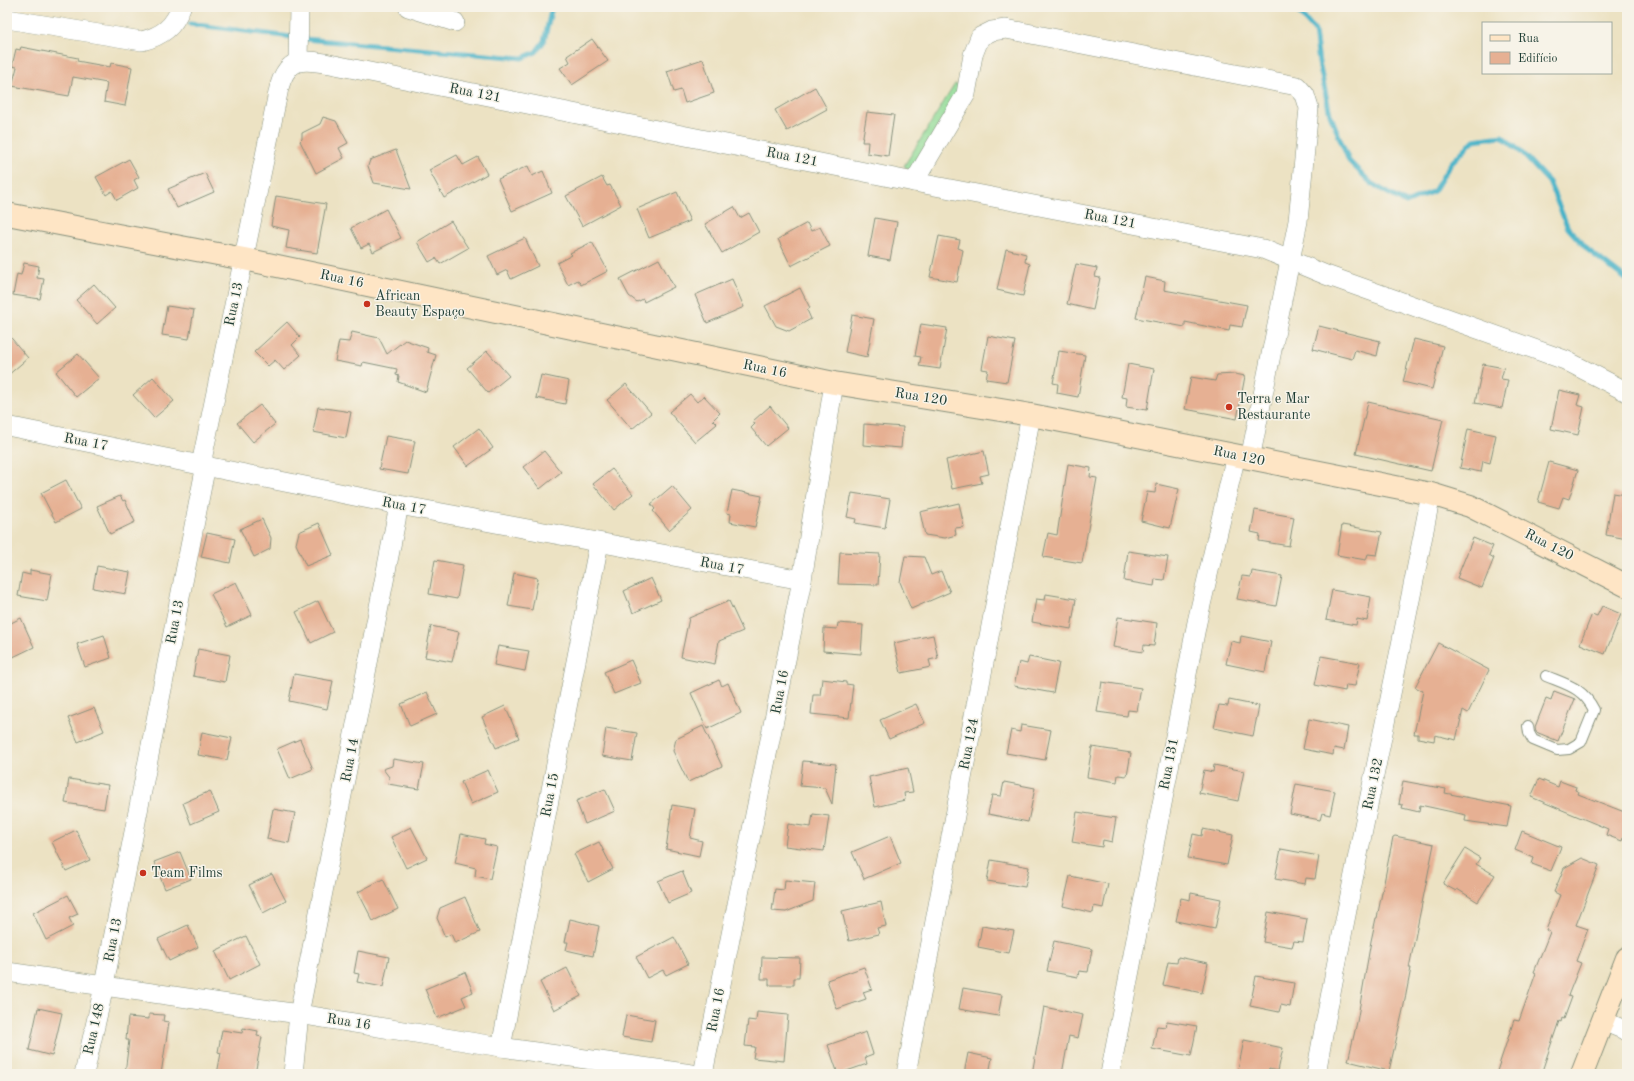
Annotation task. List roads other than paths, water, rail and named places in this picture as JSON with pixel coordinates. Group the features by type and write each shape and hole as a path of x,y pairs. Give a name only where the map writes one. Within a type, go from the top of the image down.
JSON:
{"street":[{"path":"7,19 142,41 156,37 168,29 175,21 181,7"},
{"path":"244,259 282,75 289,66 298,47 299,7"},
{"path":"408,7 455,22"},
{"path":"914,182 966,94 972,55 980,37 992,31 1006,28 1297,86 1305,95 1309,108 1298,221 1243,457"},
{"name":"Rua 121","path":"298,47 314,61 914,182 1263,249 1326,275 1566,360 1627,392"},
{"name":"Rua 16","path":"7,214 244,259 834,383 802,580 703,1074"},
{"name":"Rua 13","path":"104,985 204,476 203,455 244,259"},
{"name":"Rua 120","path":"834,383 1031,415 1431,494 1470,506 1627,586"},
{"name":"Rua 124","path":"906,1074 1031,415"},
{"name":"Rua 17","path":"7,426 399,505 802,580"},
{"name":"Rua 131","path":"1110,1074 1196,629 1243,457"},
{"name":"Rua 132","path":"1316,1074 1332,982 1399,660 1431,494"},
{"name":"Rua 14","path":"293,1074 300,1014 399,505"},
{"name":"Rua 15","path":"501,1047 599,543"},
{"path":"1582,1074 1627,958"},
{"name":"Rua 16","path":"7,972 300,1014 639,1070 692,1074"},
{"name":"Rua 148","path":"84,1074 104,985"},
{"path":"1603,1021 1627,1031"}],"lane":[{"path":"1528,726 1529,733 1533,740 1557,750 1568,749 1581,742 1594,710 1588,698 1578,689 1546,676"}],"waterway":[{"path":"305,39 522,58 536,52 544,41 552,7"},
{"path":"1294,7 1315,31 1319,63 1330,114 1349,161 1372,184 1406,203 1434,191 1451,163 1474,140 1502,136 1521,152 1549,182 1568,228 1588,250 1627,280"},
{"path":"190,24 291,37"}],"place":[{"name":"African Beauty Espaço","path":"367,304"},
{"name":"Terra e Mar Restaurante","path":"1229,407"},
{"name":"Team Films","path":"143,873"}]}
